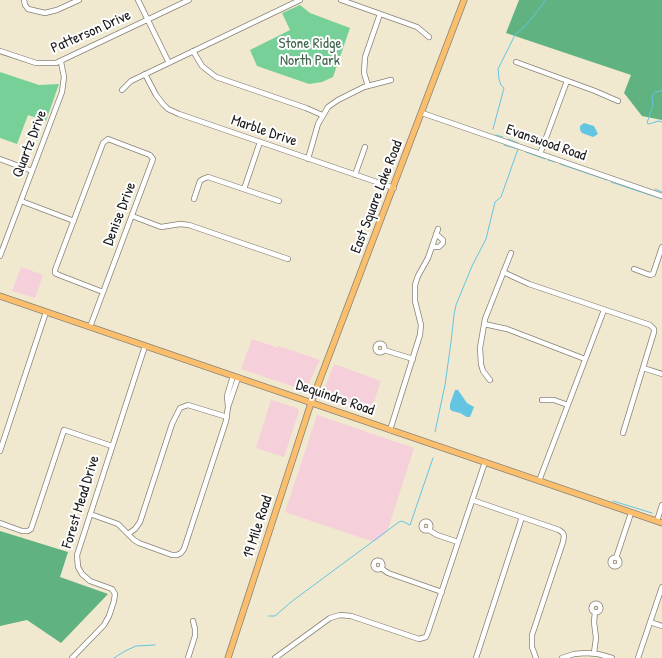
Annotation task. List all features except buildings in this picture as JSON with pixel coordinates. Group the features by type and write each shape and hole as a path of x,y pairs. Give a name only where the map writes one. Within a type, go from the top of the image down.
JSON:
{"main road":[{"name":"East Square Lake Road","path":"311,403 394,188 464,0"},
{"name":"Dequindre Road","path":"0,296 659,522"},
{"name":"19 Mile Road","path":"228,658 311,403"}],"street":[{"path":"24,0 28,9 45,12 57,10 80,0"},
{"path":"138,0 168,63"},
{"name":"Patterson Drive","path":"0,51 40,64 53,64 61,62 189,0"},
{"path":"122,90 131,81 300,0"},
{"path":"341,0 416,27 429,37"},
{"path":"368,86 364,73 365,57 380,14"},
{"path":"193,51 202,66 216,77 322,115"},
{"name":"Quartz Drive","path":"0,256 63,88 64,73 61,62"},
{"path":"516,62 618,101"},
{"name":"Marble Drive","path":"145,74 156,95 168,109 188,118 394,188"},
{"path":"308,159 314,142 317,126 322,115 334,103 368,86 392,80"},
{"path":"540,154 567,81"},
{"name":"Evanswood Road","path":"422,113 662,196"},
{"name":"Denise Drive","path":"74,221 103,143 106,140 111,140 139,150 153,157 90,327"},
{"path":"244,189 260,142"},
{"path":"355,175 365,147"},
{"path":"0,158 32,171"},
{"path":"194,199 200,181 205,178 211,178 279,201"},
{"path":"21,201 74,221 55,268 56,273 103,292"},
{"path":"132,216 161,227 180,224 189,225 288,259"},
{"path":"390,430 413,360 421,330 421,320 415,296 415,285 432,247 438,229"},
{"path":"432,247 439,247 443,243 443,240 436,234"},
{"path":"634,269 650,275 653,274 662,247"},
{"path":"490,380 483,370 480,360 480,348 484,324 511,253"},
{"path":"503,272 529,284 650,326 654,329 624,433"},
{"path":"539,481 604,310"},
{"path":"0,451 46,312"},
{"path":"484,324 507,329 585,359"},
{"name":"Forest Mead Drive","path":"72,658 104,625 109,616 115,597 112,589 87,579 82,574 76,560 145,346"},
{"path":"384,350 413,360"},
{"path":"643,368 662,374"},
{"path":"90,514 118,524 139,543 172,555 179,555 184,549 227,417 227,396 236,377"},
{"path":"542,400 554,400 568,405"},
{"path":"128,534 135,529 141,519 172,424 180,408 188,405 227,417"},
{"path":"0,523 22,531 28,530 32,526 64,430 112,446"},
{"path":"275,658 330,618 340,615 351,616 417,638 424,638 428,632 442,592 484,462"},
{"path":"472,500 559,530 563,533 564,536 532,635 532,647 536,658"},
{"path":"659,522 662,505"},
{"path":"616,558 631,513"},
{"path":"476,658 522,517"},
{"path":"429,530 436,535 458,542"},
{"path":"381,568 388,573 442,592"},
{"path":"638,658 662,587"},
{"path":"594,654 596,638 594,622 595,612"},
{"path":"188,658 195,636 193,622"},
{"path":"650,622 662,626"},
{"path":"562,658 580,653 612,658"}],"shaded area":[{"path":"21,267 43,275 35,298 12,291"},
{"path":"252,339 278,348 279,346 320,360 306,389 304,390 241,369"},
{"path":"334,364 381,381 370,413 322,395"},
{"path":"271,400 297,408 299,411 284,457 256,448"},
{"path":"317,415 414,448 387,532 374,542 285,512"}],"green space":[{"path":"519,0 662,0 662,120 642,116 624,93 631,75 506,33"},
{"name":"Stone Ridge North Park","path":"300,5 310,13 350,28 333,77 322,82 309,84 257,66 250,50 290,30 282,13"},
{"path":"0,72 39,85 59,84 46,121 28,115 17,144 0,138"},
{"path":"0,531 68,552 60,577 108,594 61,643 27,620 0,626"}],"water":[{"path":"584,123 594,126 598,134 593,137 582,133 580,126"},
{"path":"455,390 458,390 467,403 474,407 470,417 450,409 450,404"}],"waterway":[{"path":"493,129 504,88 499,79 498,69 515,35 528,23 546,0"},
{"path":"662,89 661,91 655,92 652,96 653,105 647,123 649,124 658,121 662,122"},
{"path":"496,135 503,137"},
{"path":"508,139 518,143"},
{"path":"435,432 445,385 456,305 472,266 486,239 495,202 501,197 518,149 504,145"},
{"path":"526,152 545,159"},
{"path":"548,160 555,162"},
{"path":"560,164 607,180"},
{"path":"611,182 662,199"},
{"path":"655,189 662,192"},
{"path":"269,616 275,616 291,602 399,522 402,521 410,525 433,458"},
{"path":"613,501 652,513"},
{"path":"114,658 136,646 155,645"}]}
